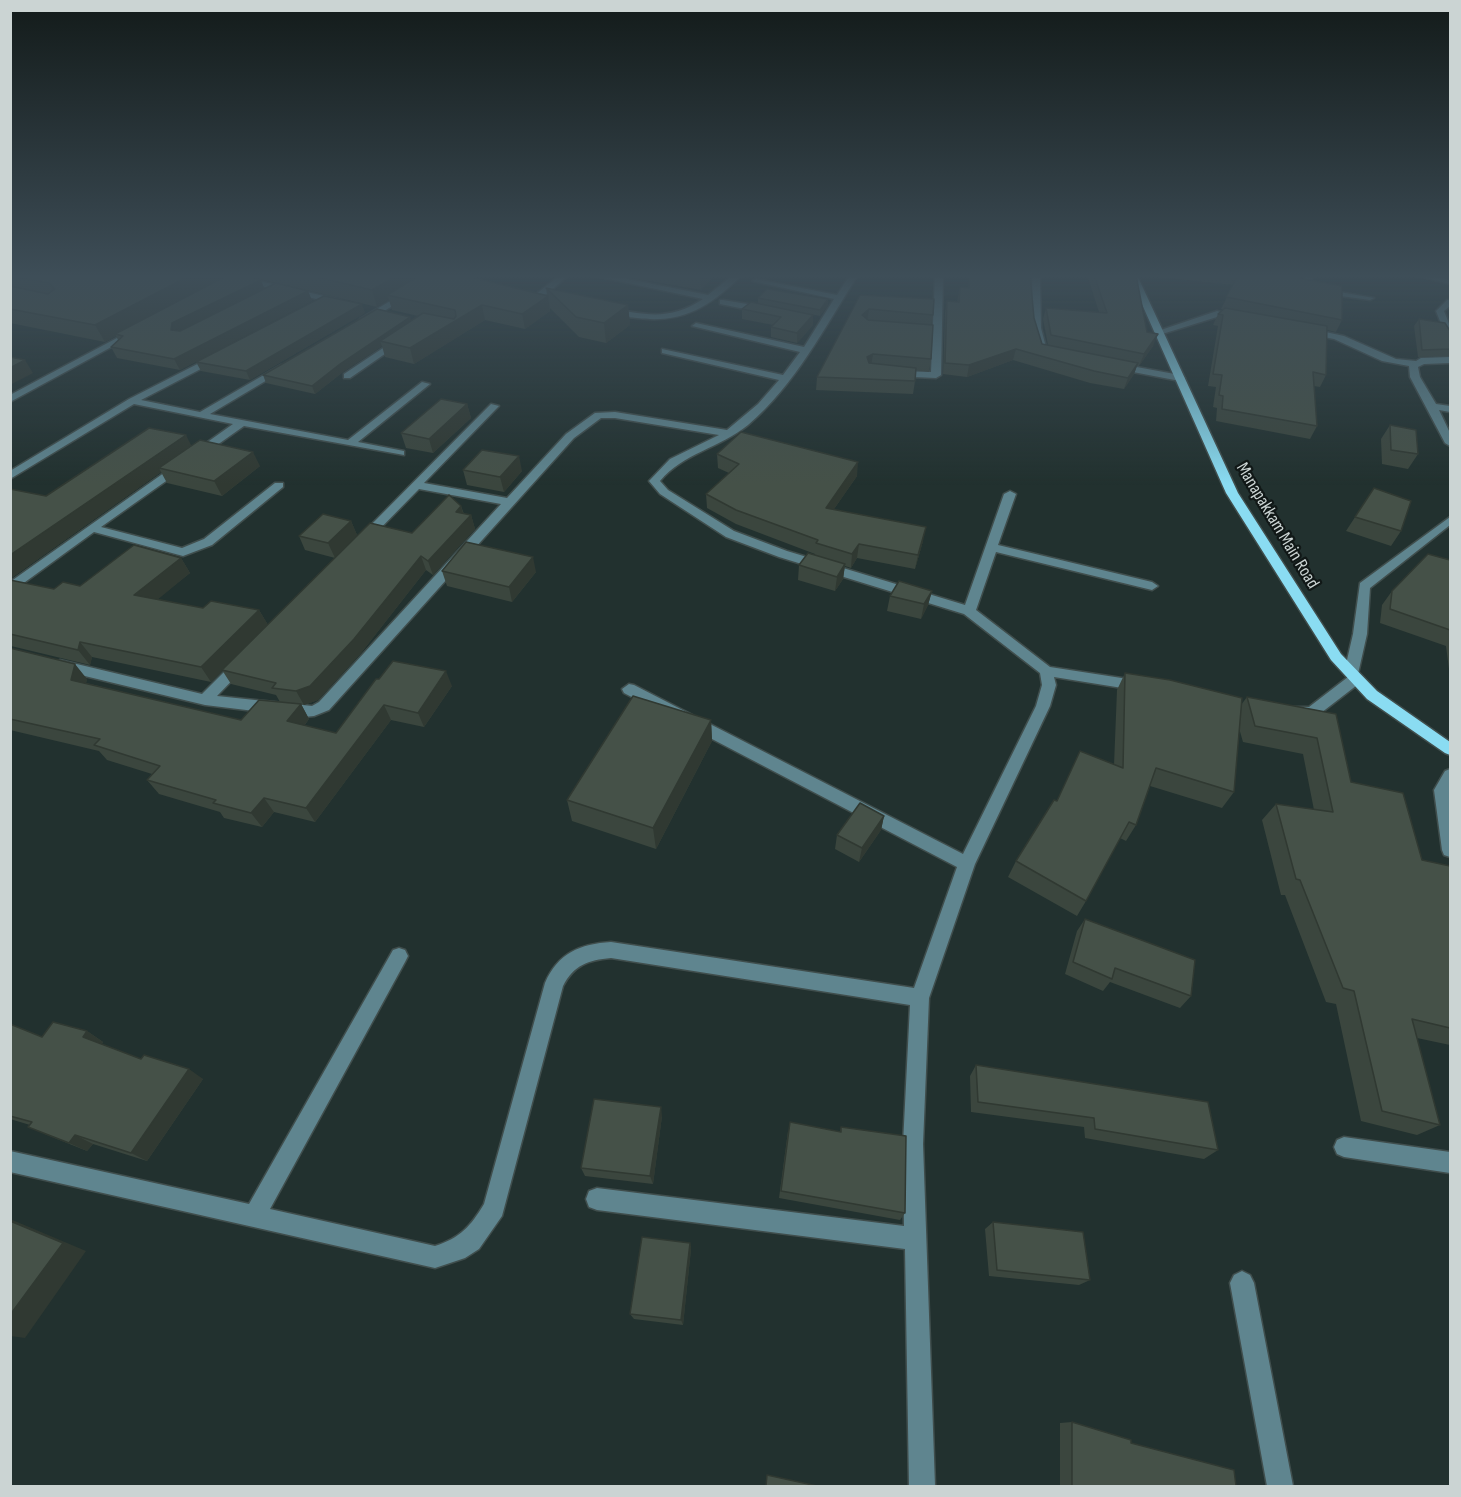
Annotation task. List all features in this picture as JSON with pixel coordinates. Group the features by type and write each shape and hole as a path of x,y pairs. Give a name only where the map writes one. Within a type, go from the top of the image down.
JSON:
{"main road":[{"name":"Manapakkam Main Road","path":"1165,345 1232,493 1336,657 1372,695 1450,749"}],"street":[{"path":"10,399 112,345"},
{"path":"347,376 393,345"},
{"path":"782,345 805,350"},
{"path":"807,345 786,379 743,424 676,460 658,475 654,482 656,486 706,521 730,534 783,554 969,611 1046,671 1152,688"},
{"path":"881,373 936,375 937,345"},
{"path":"1041,345 1042,351 1054,354"},
{"path":"1352,345 1384,360 1413,364 1421,361 1450,360"},
{"path":"10,476 132,401 227,351"},
{"path":"665,351 786,379"},
{"path":"201,415 291,362"},
{"path":"1100,363 1180,378"},
{"path":"1413,364 1415,377 1450,443"},
{"path":"349,444 425,384"},
{"path":"132,401 400,453"},
{"path":"351,551 494,406"},
{"path":"1432,406 1450,409"},
{"path":"45,661 205,700 304,712 314,711 324,706 570,436 599,415 615,415 727,433"},
{"path":"10,589 92,528 242,423"},
{"path":"92,528 183,552 208,542 279,485"},
{"path":"416,485 508,502"},
{"path":"969,611 1010,494"},
{"path":"1281,709 1312,712 1353,675 1365,586 1448,524"},
{"path":"992,547 1152,586"},
{"path":"205,700 253,650"},
{"path":"922,1486 913,1144 920,998 967,864 1042,706 1048,685 1046,671"},
{"path":"629,689 967,864"},
{"path":"1450,775 1442,790 1450,850"},
{"path":"10,1161 435,1257 464,1249 482,1231 494,1208 554,983 562,967 585,952 611,950 920,998"},
{"path":"254,1216 399,956"},
{"path":"1344,1147 1450,1163"},
{"path":"597,1199 916,1239"},
{"path":"1242,1283 1280,1486"}],"building":[{"path":"113,345 202,345 174,359 111,347"},
{"path":"229,345 291,345 246,371 196,362"},
{"path":"315,345 369,345 312,386 263,375"},
{"path":"397,345 415,345 410,348"},
{"path":"834,345 932,345 931,359 873,354 867,357 869,363 916,368 915,381 817,377"},
{"path":"946,345 1046,345 1138,363 1128,378 1016,349 969,365 945,363"},
{"path":"1099,345 1150,345 1144,354"},
{"path":"1218,345 1327,345 1326,375 1313,372 1317,426 1222,409 1223,396 1219,395 1222,375 1213,374"},
{"path":"1422,345 1450,345 1450,349 1422,350"},
{"path":"10,357 25,360 10,368"},
{"path":"441,399 467,404 429,439 401,433"},
{"path":"1390,425 1416,430 1418,454 1391,450"},
{"path":"149,428 186,435 10,555 10,489 46,496"},
{"path":"741,432 858,462 826,508 926,527 918,555 859,544 852,554 816,543 818,540 736,510 706,494 739,464 717,454"},
{"path":"200,440 253,452 214,481 159,468"},
{"path":"482,450 519,456 500,477 463,470"},
{"path":"1374,488 1411,501 1401,531 1355,517"},
{"path":"449,495 461,506 456,512 471,515 428,561 421,556 354,639 310,686 296,691 272,688 276,683 222,670 370,523 412,533"},
{"path":"323,514 351,521 328,543 299,536"},
{"path":"466,542 533,557 509,587 442,571"},
{"path":"134,545 181,558 134,595 203,608 211,601 259,610 201,667 80,642 78,650 10,634 10,580 54,589 63,582 80,586"},
{"path":"808,553 845,564 837,577 799,565"},
{"path":"1428,554 1450,560 1450,630 1390,609 1392,591"},
{"path":"899,581 932,591 924,604 890,596"},
{"path":"10,648 75,664 71,680 241,720 259,700 301,704 287,721 336,733 376,679 379,679 393,661 446,671 418,713 384,705 306,808 264,798 251,813 213,803 216,800 147,780 160,766 94,745 100,739 10,719"},
{"path":"1125,673 1170,680 1242,698 1234,792 1156,768 1136,825 1129,822 1086,901 1016,861 1054,800 1057,801 1080,751 1123,768"},
{"path":"633,696 711,720 653,828 567,800"},
{"path":"1247,697 1336,714 1351,782 1403,793 1422,860 1450,866 1450,1028 1412,1019 1440,1125 1382,1111 1354,991 1343,988 1300,880 1296,879 1276,804 1333,812 1317,738 1255,726"},
{"path":"860,803 884,816 862,848 837,835"},
{"path":"1085,919 1195,960 1191,996 1115,968 1112,979 1073,962"},
{"path":"53,1022 87,1031 83,1037 141,1059 144,1055 189,1069 131,1153 75,1135 69,1143 28,1127 32,1122 10,1116 10,1024 42,1037"},
{"path":"976,1065 1208,1102 1218,1150 1095,1129 1094,1118 978,1102"},
{"path":"594,1099 661,1107 650,1176 581,1168"},
{"path":"790,1122 841,1132 841,1127 906,1136 905,1213 781,1191"},
{"path":"10,1221 63,1243 10,1315"},
{"path":"993,1222 1083,1232 1090,1280 997,1270"},
{"path":"642,1237 690,1243 681,1320 630,1314"},
{"path":"1072,1422 1131,1440 1131,1443 1234,1470 1236,1486 1072,1486"},
{"path":"767,1475 817,1486 766,1486"}]}
